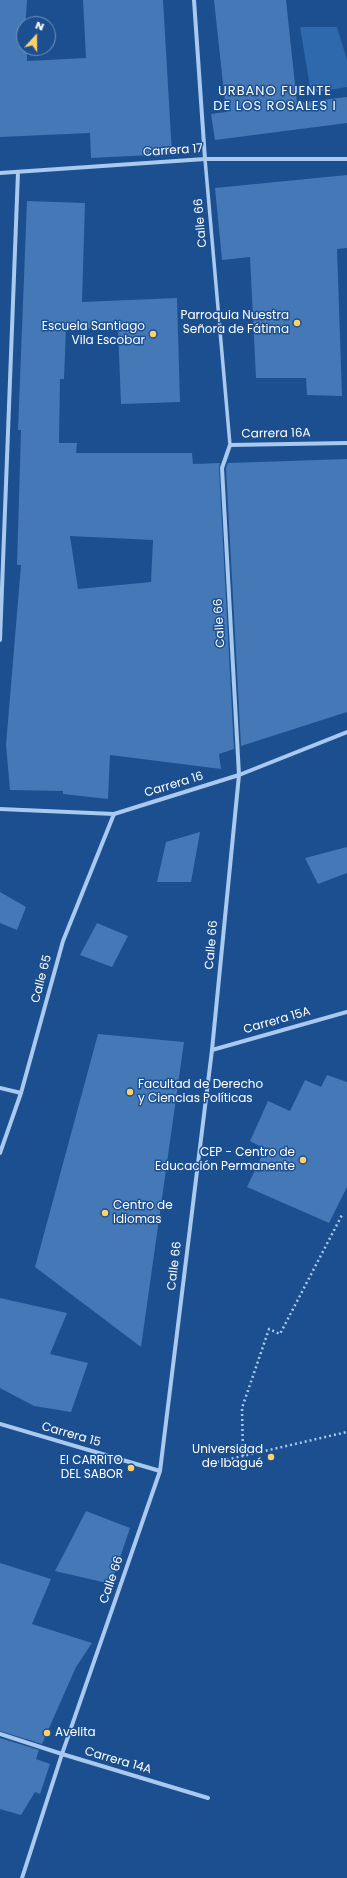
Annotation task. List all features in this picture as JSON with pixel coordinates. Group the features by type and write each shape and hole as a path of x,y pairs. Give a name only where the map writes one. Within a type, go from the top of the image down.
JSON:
{"street":[{"name":"Calle 66","path":"194,0 205,159 230,445"},
{"name":"Carrera 17","path":"0,173 205,159 347,159"},
{"path":"0,640 18,172"},
{"name":"Carrera 16A","path":"222,468 230,445 347,444"},
{"name":"Calle 66","path":"22,1878 62,1754 160,1471 212,1050 239,775 222,468"},
{"name":"Carrera 16","path":"0,809 114,814 239,775 347,732"},
{"name":"Calle 65","path":"0,1153 21,1092 63,941 114,814"},
{"name":"Carrera 15A","path":"212,1050 347,1012"},
{"path":"0,1088 21,1092"},
{"name":"Carrera 15","path":"0,1424 160,1471"},
{"name":"Carrera 14A","path":"0,1734 208,1798"}],"path":[{"path":"243,1456 242,1408 269,1329 280,1334 343,1213"},
{"path":"217,1462 347,1432"}],"shaded area":[{"path":"300,27 337,27 347,60 347,87 311,93"}],"building":[{"path":"0,0 27,0 26,16 16,16 16,56 27,56 27,61 86,58 83,0 163,0 172,154 91,158 90,133 0,137"},
{"path":"214,0 286,0 297,103 347,97 347,123 215,140 211,114 226,112"},
{"path":"347,175 347,248 337,249 342,396 307,395 306,378 256,378 250,257 222,260 215,188"},
{"path":"27,201 85,203 82,302 177,298 180,402 121,404 118,329 66,328 64,379 60,379 59,443 77,443 76,453 192,453 193,464 220,463 219,468 234,749 219,754 221,769 110,755 108,799 63,794 63,791 10,790 6,745 21,565 17,565 21,430 18,430","holes":["70,536 153,540 151,582 78,589"]},
{"path":"347,459 347,712 241,746 226,468 228,463"},
{"path":"200,832 191,882 157,882 166,842"},
{"path":"347,847 347,873 318,884 305,858"},
{"path":"0,892 26,907 17,930 0,923"},
{"path":"97,923 128,936 112,967 80,955"},
{"name":"Centro de Idiomas","path":"98,1034 184,1042 141,1347 35,1267"},
{"name":"CEP - Centro de Educación Permanente","path":"327,1075 347,1082 347,1187 329,1223 247,1187 265,1149 250,1141 268,1101 290,1111 305,1080 321,1087"},
{"path":"0,1298 67,1313 50,1354 88,1363 71,1412 34,1406 0,1388"},
{"path":"86,1511 130,1528 111,1584 55,1571"},
{"path":"0,1563 51,1579 32,1624 92,1643 76,1667 42,1744 0,1731"},
{"path":"0,1738 39,1750 36,1759 50,1764 40,1794 35,1792 21,1815 0,1809"}],"place":[{"name":"Parroquia Nuestra Señora de Fátima","path":"297,323"},
{"name":"Escuela Santiago Vila Escobar","path":"153,334"},
{"name":"Facultad de Derecho y Ciencias Políticas","path":"130,1092"},
{"name":"CEP - Centro de Educación Permanente","path":"303,1160"},
{"name":"Centro de Idiomas","path":"105,1213"},
{"name":"Universidad de Ibagué","path":"271,1457"},
{"name":"El CARRITO DEL SABOR","path":"131,1468"},
{"name":"Avelita","path":"47,1733"}],"district":[{"name":"URBANO FUENTE DE LOS ROSALES I","path":"275,100"}]}
